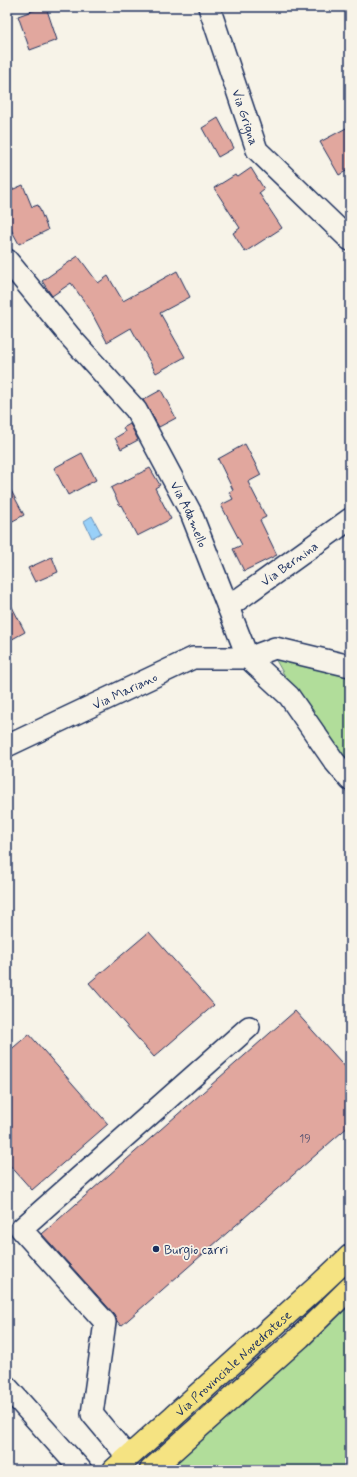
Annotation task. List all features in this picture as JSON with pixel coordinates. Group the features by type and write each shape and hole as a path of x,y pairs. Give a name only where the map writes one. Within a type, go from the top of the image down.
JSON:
{"main road":[{"name":"Via Provinciale Novedratese","path":"122,1464 350,1256"},
{"name":"Via Provinciale Novedratese","path":"151,1470 300,1338 350,1288"}],"street":[{"name":"Via Grigna","path":"209,7 257,150 350,240"},
{"name":"Via Adamello","path":"7,260 73,340 136,410 191,513 248,658 289,696 334,761 350,780"},
{"name":"Via Bernina","path":"228,607 350,519"},
{"path":"248,658 275,648 350,666"},
{"name":"Via Mariano","path":"7,746 193,658 248,658"},
{"path":"122,1464 92,1414 105,1322 21,1229 249,1027"},
{"path":"10,1398 81,1470"}],"green space":[{"path":"273,655 350,673 350,773 286,678"},
{"path":"350,1305 350,1470 326,1470 313,1468 308,1470 165,1470"}],"water":[{"path":"92,516 101,533 92,538 84,521"}],"building":[{"path":"46,7 57,40 30,50 18,16"},
{"path":"218,118 234,148 218,157 202,128"},
{"path":"350,126 350,169 339,175 320,142"},
{"path":"251,168 264,189 259,193 282,228 245,252 233,233 240,228 214,188 235,175 238,177"},
{"path":"23,185 32,207 38,205 48,230 19,244 7,222 7,192"},
{"path":"78,256 98,283 108,276 123,301 177,271 190,297 160,313 185,357 156,373 131,328 107,342 89,308 71,283 52,296 42,281"},
{"path":"161,390 176,418 159,427 143,400"},
{"path":"130,424 138,440 121,449 115,438 125,432 123,428"},
{"path":"245,444 261,475 248,482 266,517 260,520 277,555 244,571 233,549 242,545 221,505 233,499 229,492 233,490 218,459"},
{"path":"82,453 96,480 68,495 54,468"},
{"path":"150,468 160,485 155,488 171,519 137,536 111,488"},
{"path":"7,483 24,515 7,524"},
{"path":"52,557 58,572 35,582 28,568"},
{"path":"7,597 25,632 7,642"},
{"path":"149,932 214,1005 154,1057 89,983"},
{"path":"295,1011 350,1072 350,1125 121,1326 114,1314 42,1234"},
{"path":"29,1034 108,1124 32,1190 7,1162 7,1053"}],"place":[{"name":"Burgio carri","path":"156,1249"}]}
